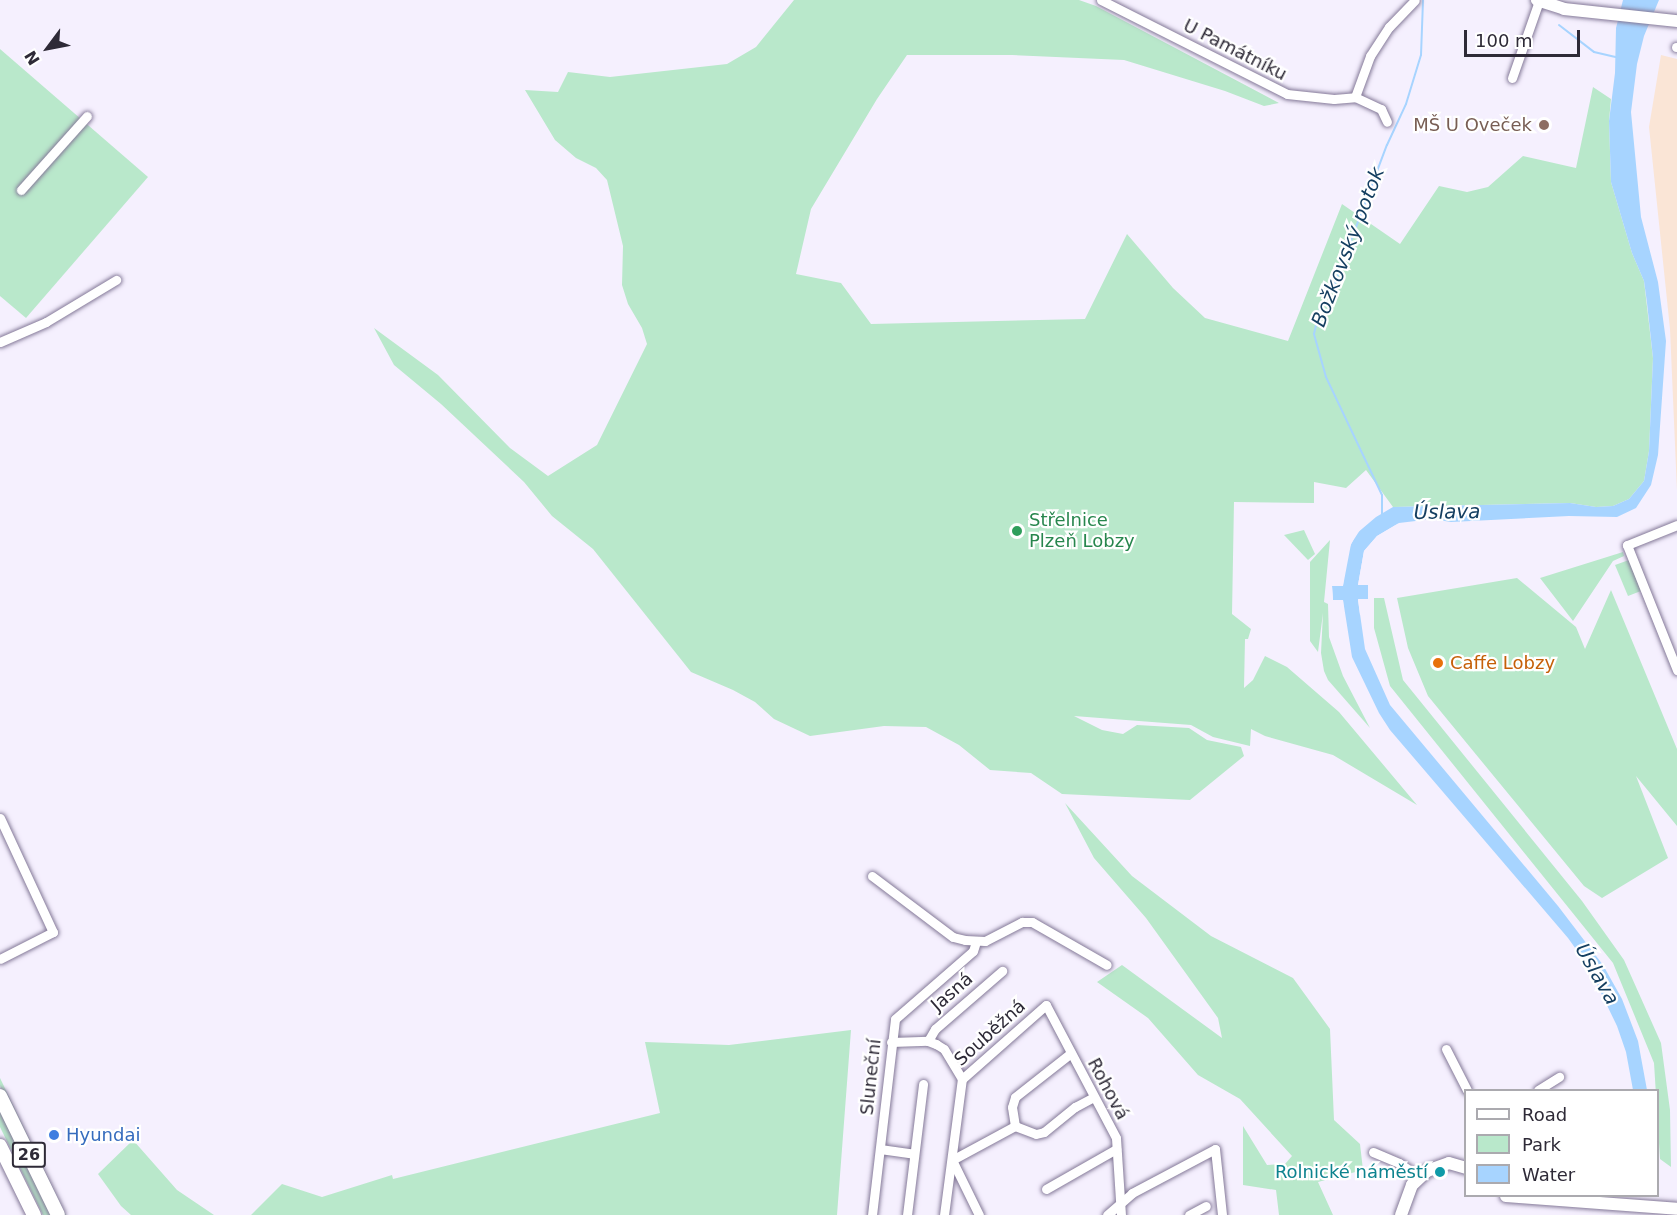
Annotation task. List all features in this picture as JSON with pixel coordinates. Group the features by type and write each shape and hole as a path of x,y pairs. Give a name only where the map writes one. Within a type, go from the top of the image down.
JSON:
{"main road":[{"name":"26","path":"0,1096 58,1215"},
{"name":"26","path":"0,1146 33,1215"}],"street":[{"name":"U Památníku","path":"1101,0 1287,94 1334,99 1354,97 1381,109 1387,122"},
{"path":"1354,97 1370,56 1389,27 1415,0"},
{"path":"1512,78 1538,1 1673,21"},
{"path":"21,190 87,116"},
{"path":"0,342 46,322 116,280"},
{"path":"1677,525 1627,545 1677,670"},
{"path":"0,818 53,932 0,959"},
{"path":"872,876 944,931 965,940 976,942 995,938 1024,921 1032,922 1107,965"},
{"name":"Sluneční","path":"872,1215 895,1019 973,951 976,942"},
{"name":"Jasná","path":"927,1041 935,1029 1002,971"},
{"name":"Rohová","path":"1046,1005 1116,1138 1116,1149 1046,1189"},
{"name":"Souběžná","path":"944,1215 962,1079 1046,1005"},
{"path":"891,1042 927,1041 944,1049 962,1079"},
{"path":"1446,1049 1466,1089"},
{"path":"1015,1126 1012,1107 1015,1096 1071,1053"},
{"path":"1540,1089 1559,1077"},
{"path":"907,1215 923,1084"},
{"path":"978,1215 952,1160 1015,1126 1036,1134 1044,1132 1076,1107 1094,1097"},
{"path":"880,1149 914,1154"},
{"path":"1116,1149 1121,1215"},
{"path":"1107,1215 1149,1183 1215,1149 1222,1215"},
{"path":"1373,1152 1399,1162 1419,1177"},
{"path":"1401,1215 1409,1191 1419,1177 1439,1165 1449,1163 1464,1167"},
{"path":"1518,1197 1677,1209"},
{"path":"1189,1215 1206,1206"}],"shaded area":[{"path":"1661,55 1677,59 1677,491 1670,329 1649,127"}],"green space":[{"path":"794,0 1079,0 1096,6 1279,103 1264,106 1225,91 1124,60 1012,55 907,55 877,99 811,209 796,274 841,283 871,324 1085,319 1127,234 1173,288 1205,318 1288,341 1342,204 1400,244 1439,186 1467,192 1488,187 1523,156 1576,168 1593,87 1611,99 1609,121 1611,182 1632,253 1644,281 1653,358 1649,451 1644,481 1629,499 1613,506 1596,507 1570,503 1393,507 1366,470 1346,488 1314,482 1314,503 1234,502 1232,614 1251,629 1248,639 1245,639 1244,688 1253,680 1265,656 1287,667 1339,712 1417,805 1333,755 1265,736 1251,729 1250,746 1213,737 1191,725 1074,716 1102,730 1123,734 1137,725 1189,728 1207,740 1241,747 1244,756 1190,800 1062,794 1031,773 990,770 959,745 926,727 884,726 810,736 774,719 755,702 733,690 691,672 593,549 552,516 524,482 441,404 394,365 374,328 438,375 510,448 548,476 597,445 647,344 642,328 628,304 622,285 623,246 607,180 596,168 576,158 555,140 525,90 558,92 568,72 610,77 727,64 756,47"},
{"path":"0,49 148,177 26,318 0,296"},
{"path":"1304,530 1315,554 1308,560 1284,535"},
{"path":"1330,540 1324,602 1328,604 1329,637 1343,676 1370,728 1328,680 1324,671 1321,653 1323,613 1318,652 1310,641 1310,562"},
{"path":"1623,552 1624,556 1613,561 1573,621 1540,578"},
{"path":"1629,560 1641,591 1628,596 1615,565"},
{"path":"1517,578 1576,627 1585,649 1611,590 1677,749 1677,826 1636,776 1668,858 1602,898 1584,886 1428,696 1408,648 1397,598"},
{"path":"1374,598 1384,598 1403,680 1582,901 1624,960 1661,1043 1670,1110 1671,1167 1660,1159 1659,1089 1656,1089 1654,1063 1613,963 1390,686 1374,628"},
{"path":"1065,803 1132,876 1211,936 1293,978 1330,1029 1334,1120 1360,1144 1363,1170 1318,1182 1333,1215 1279,1215 1276,1190 1243,1185 1243,1126 1267,1165 1285,1164 1292,1156 1240,1099 1198,1075 1148,1018 1097,982 1122,965 1222,1038 1218,1018 1146,918 1094,858"},
{"path":"851,1030 837,1215 251,1215 282,1184 322,1197 392,1175 393,1179 660,1113 645,1042 729,1045"},
{"path":"0,1078 66,1215 63,1215 0,1086"},
{"path":"0,1108 52,1215 43,1215 0,1127"},
{"path":"133,1140 177,1190 214,1215 131,1215 121,1206 98,1174"}],"water":[{"name":"Úslava","path":"1623,0 1659,0 1644,36 1637,64 1631,112 1641,217 1658,282 1666,341 1658,455 1651,485 1636,508 1617,517 1569,516 1451,522 1432,519 1399,523 1377,536 1364,551 1358,585 1368,585 1368,599 1358,600 1365,649 1390,705 1558,906 1603,965 1622,999 1638,1041 1647,1089 1633,1089 1626,1052 1617,1026 1588,966 1568,938 1390,730 1379,713 1352,657 1343,600 1333,600 1332,586 1343,585 1347,553 1356,534 1376,517 1393,507 1570,503 1596,507 1613,506 1629,499 1644,481 1649,451 1653,358 1644,281 1632,253 1611,182 1609,121 1615,73 1616,28"}],"pier":[{"path":"1381,511 1360,530 1351,544 1343,586 1332,586 1333,600 1343,600 1344,616 1341,617 1340,603 1330,601 1330,584 1340,583 1344,553 1354,533"},
{"path":"1399,523 1379,538 1367,552 1361,582 1371,583 1371,600 1361,602 1363,615 1360,615 1358,599 1368,599 1368,585 1358,585 1364,551 1377,536"}],"waterway":[{"name":"Božkovský potok","path":"1382,516 1382,495 1326,377 1314,334 1320,308 1332,291 1387,145 1406,104 1421,55 1423,0"},
{"path":"1559,25 1594,52 1615,57"}],"place":[{"name":"MŠ U Oveček","path":"1544,125"},
{"name":"Střelnice Plzeň Lobzy","path":"1017,531"},
{"name":"Caffe Lobzy","path":"1438,663"},
{"name":"Hyundai","path":"54,1135"},
{"name":"Rolnické náměstí","path":"1440,1172"}]}
